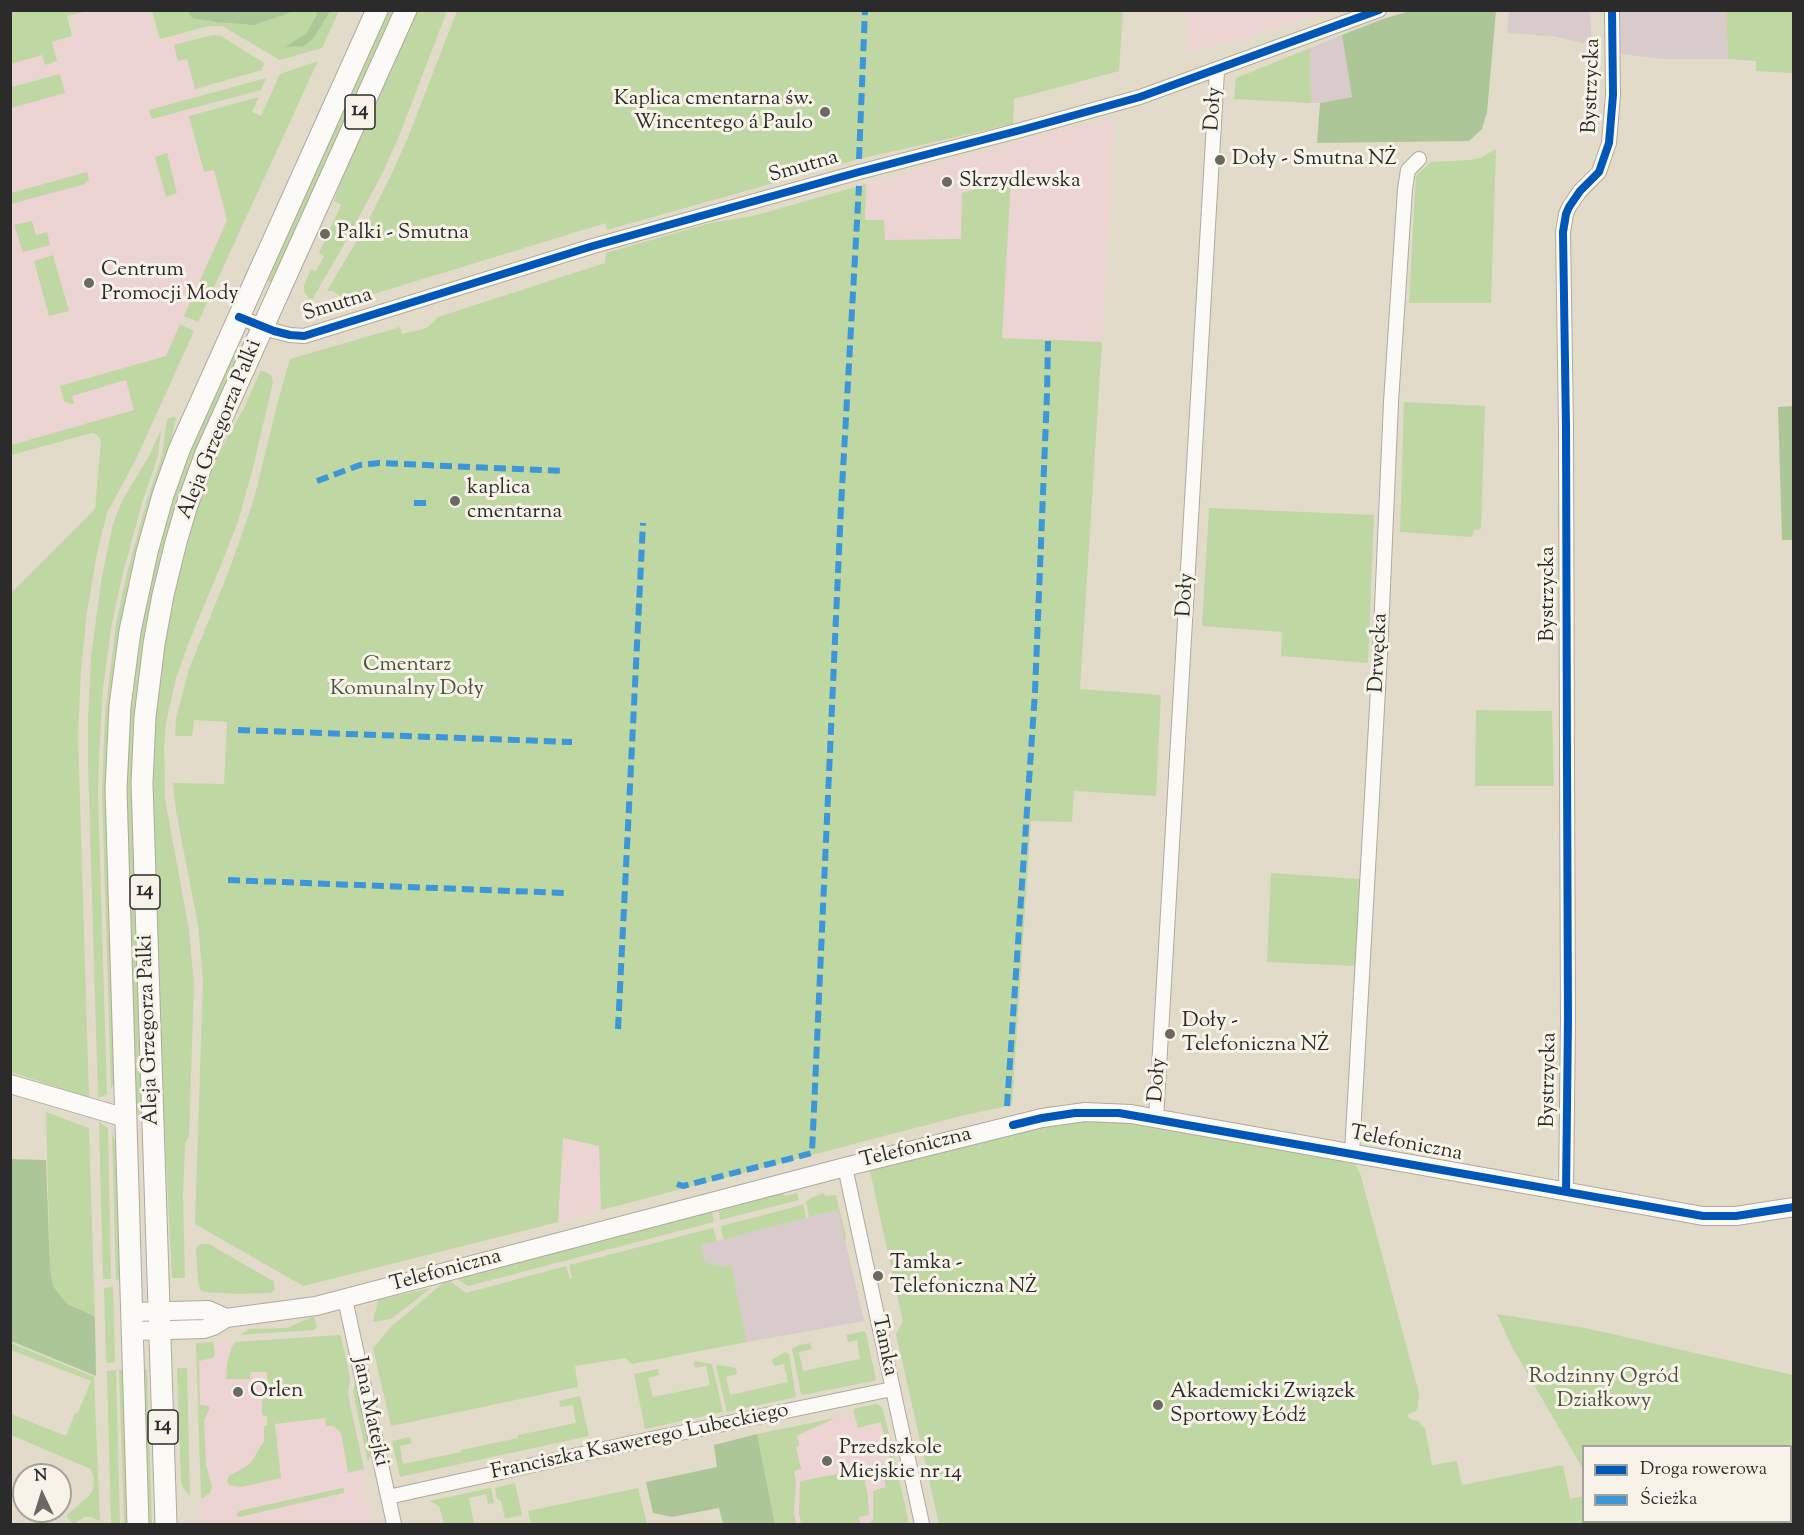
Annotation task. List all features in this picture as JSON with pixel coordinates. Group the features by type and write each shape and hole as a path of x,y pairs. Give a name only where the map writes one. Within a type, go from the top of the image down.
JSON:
{"main road":[{"name":"Aleja Grzegorza Palki","path":"138,1524 116,789 118,727 124,665 140,579 164,495 188,429 377,10"},
{"name":"Aleja Grzegorza Palki","path":"166,1524 142,808 142,760 147,693 154,644 163,596 186,508 213,436 406,10"}],"street":[{"name":"Smutna","path":"238,317 290,336 304,336 593,246 859,172 1111,106 1217,71 1379,10"},
{"name":"Bystrzycka","path":"1566,1192 1568,834 1563,232 1569,207 1599,172 1610,143 1613,97 1612,10"},
{"name":"Doły","path":"1156,1119 1217,71"},
{"name":"Drwęcka","path":"1352,1153 1380,666 1391,402 1405,189 1408,170 1419,159"},
{"path":"10,1084 126,1118"},
{"name":"Telefoniczna","path":"132,1322 160,1321 208,1328 226,1318 291,1310 345,1299 845,1167 1042,1118 1095,1112 1156,1119 1715,1217 1794,1207"},
{"name":"Tamka","path":"845,1167 922,1524"},
{"name":"Jana Matejki","path":"345,1299 394,1524"},
{"name":"Franciszka Ksawerego Lubeckiego","path":"388,1497 892,1389"}],"shaded area":[{"path":"1189,10 1331,11 1186,54"},
{"path":"88,11 149,11 158,42 183,35 202,110 188,115 204,172 214,170 227,220 142,410 11,455 11,64 42,55 52,42 77,34 72,15"},
{"path":"1509,11 1590,11 1592,45 1552,36 1507,33"},
{"path":"1618,11 1726,11 1728,59 1664,59 1620,54"},
{"path":"1342,35 1352,97 1311,103 1310,48"},
{"path":"1115,117 1102,342 1002,338 962,239 884,240 865,220 866,184 1013,142"},
{"path":"562,1138 599,1146 601,1210 558,1222"},
{"path":"838,1210 864,1321 747,1342 731,1264 723,1267 705,1262 701,1245"},
{"path":"339,1335 350,1381 348,1394 364,1469 363,1484 373,1524 201,1524 196,1343"},
{"name":"Przedszkole Miejskie nr 14","path":"877,1409 906,1524 775,1524 757,1434"}],"green space":[{"path":"11,10 88,11 67,16 72,36 52,42 57,61 45,65 42,55 11,64"},
{"path":"457,10 1123,11 1119,71 1014,99 1013,124 859,159 607,230 606,223 341,304 340,296 333,291 327,291 366,225 391,175 407,140"},
{"path":"1413,10 1496,11 1487,112 1482,129 1469,141 1317,143 1320,103 1352,97 1342,35"},
{"path":"152,11 339,11 322,48 280,60 222,26 209,26 160,39"},
{"path":"188,11 295,11 254,25 192,18"},
{"path":"316,11 330,11 314,38 304,46 285,47 307,33 317,14"},
{"path":"387,11 396,11 272,283 265,280"},
{"path":"417,11 447,11 383,172 313,298 309,299 304,291 304,285 311,269 316,271 324,256 319,253 341,205 334,201 342,178"},
{"path":"1726,11 1793,11 1793,73 1756,71 1756,61 1728,59"},
{"path":"213,35 221,36 264,63 262,70 195,89 187,59 178,61 174,45"},
{"path":"1310,48 1311,103 1234,99 1236,78"},
{"path":"318,61 198,322 184,316 227,220 214,170 204,172 189,116 259,97 252,112 261,116 280,74"},
{"path":"60,74 65,93 11,108 11,87"},
{"path":"266,78 261,90 152,119 149,110"},
{"path":"1496,149 1491,303 1409,303 1416,176 1431,162 1471,160"},
{"path":"167,153 177,193 166,197 155,157"},
{"path":"87,172 89,180 85,184 11,204 11,193"},
{"name":"Cmentarz Komunalny Doły","path":"1011,179 1002,338 1102,342 1080,689 1161,695 1156,796 1074,791 1072,822 1031,821 1012,1105 961,1116 601,1210 599,1146 563,1138 558,1222 303,1286 195,1224 203,980 198,925 176,811 173,783 224,784 227,722 194,720 192,736 175,736 176,719 189,669 230,568 254,499 290,359 400,327 402,334 427,328 438,317 605,263 606,253 710,223 753,216 866,184 865,220 884,220 885,240 961,239 962,193"},
{"path":"32,221 36,235 47,232 50,245 23,252 14,225"},
{"path":"53,255 69,311 49,316 34,261"},
{"path":"180,324 194,331 137,457 107,513 97,553 87,612 78,735 89,1098 11,1072 10,594 95,509 101,440 92,433 11,455 11,445 134,410 126,380 72,396 74,404 64,401 60,386 166,356"},
{"path":"231,355 238,358 155,590 144,1121 138,1115 134,1089 125,801 126,753 136,648 155,557 182,467"},
{"path":"261,370 271,375 273,382 252,472 238,521 176,678 166,723 165,799 189,930 194,985 189,1136 185,1144 183,1195 185,1278 172,1278 162,1080 153,803 157,698 175,590 197,509 216,458 244,408"},
{"path":"1404,402 1485,406 1481,529 1474,530 1472,537 1400,532"},
{"path":"1793,406 1793,540 1782,540 1778,407"},
{"path":"176,418 171,440 146,516 130,577 110,699 106,776 115,1080 111,1090 102,793 105,714 116,624 127,573 162,456 167,419"},
{"path":"161,430 158,456 123,573 112,623 103,688 98,793 107,1094 98,1098 88,763 91,656 102,576 113,524 122,501 149,456"},
{"path":"1209,508 1374,515 1368,663 1281,656 1282,632 1202,626"},
{"path":"1476,710 1552,711 1554,786 1475,786"},
{"path":"1271,873 1360,879 1356,966 1267,962"},
{"path":"46,1112 89,1128 95,1322 93,1316 67,1304 53,1286 50,1268"},
{"path":"1088,1121 1125,1122 1355,1164 1360,1173 1419,1393 1418,1407 1416,1411 1408,1414 1409,1419 1418,1421 1425,1429 1432,1465 1457,1461 1462,1485 1563,1465 1570,1499 1582,1496 1582,1523 1613,1524 939,1524 896,1334 903,1322 870,1171 1049,1125"},
{"path":"99,1122 108,1129 111,1279 103,1279"},
{"path":"112,1134 116,1142 121,1279 116,1280"},
{"path":"11,1159 46,1160 50,1268 53,1286 67,1304 94,1316 96,1376 11,1341"},
{"path":"783,1193 785,1196 797,1193 799,1200 720,1220 719,1211"},
{"path":"824,1193 825,1196 836,1195 845,1241 838,1210 809,1217 806,1202"},
{"path":"803,1203 806,1218 723,1238 721,1226"},
{"path":"712,1212 714,1222 468,1286 457,1279"},
{"path":"713,1228 717,1241 701,1245 705,1262 723,1267 731,1264 747,1342 632,1364 625,1358 575,1366 578,1387 391,1426 373,1348 391,1327 444,1282 450,1281 466,1293 566,1266 570,1279 572,1278 569,1265"},
{"path":"201,1244 209,1244 273,1281 275,1289 271,1293 236,1294 200,1290 196,1248"},
{"path":"113,1287 115,1362 106,1363 104,1288"},
{"path":"431,1288 391,1319 373,1322 378,1300"},
{"name":"Rodzinny Ogród Działkowy","path":"1497,1314 1585,1328 1793,1375 1793,1524 1711,1523 1792,1523 1792,1445 1582,1445 1582,1467 1512,1347"},
{"path":"314,1316 317,1327 314,1330 240,1335 250,1329 287,1328"},
{"path":"864,1331 876,1379 874,1381 801,1394 792,1349 810,1343 812,1349 799,1352 803,1371 860,1359 857,1340 848,1342 846,1335"},
{"path":"339,1335 350,1377 348,1394 364,1469 348,1473 341,1433 334,1426 326,1426 325,1418 275,1424 281,1478 241,1487 229,1485 227,1481 229,1476 250,1464 264,1441 267,1416 262,1415 262,1399 268,1398 267,1372 251,1372 250,1379 226,1379 227,1363 232,1346 236,1342"},
{"path":"213,1342 215,1353 213,1358 199,1361 200,1405 210,1408 204,1420 206,1464 212,1487 210,1493 201,1499 196,1343"},
{"path":"11,1343 94,1377 100,1521 85,1517 72,1523 72,1511 93,1490 94,1479 91,1469 11,1435 11,1414 66,1436 91,1381 11,1350"},
{"path":"785,1352 789,1354 796,1397 727,1412 716,1366 736,1368 737,1374 726,1377 730,1395 788,1382 784,1364 774,1366 772,1360"},
{"path":"694,1361 712,1364 723,1412 645,1429 634,1374 658,1369 659,1375 648,1378 653,1397 710,1385 706,1366 695,1368"},
{"path":"177,1368 187,1368 190,1496 183,1488 181,1481"},
{"path":"143,1369 147,1369 152,1524 147,1524"},
{"path":"116,1370 120,1524 111,1524 107,1371"},
{"path":"119,1370 123,1370 128,1524 124,1524"},
{"path":"357,1384 371,1452 368,1463 353,1392"},
{"path":"580,1396 589,1436 400,1477 392,1441 410,1437 412,1443 400,1446 403,1464 461,1452 461,1450 518,1438 518,1435 576,1423 573,1405 560,1407 559,1401"},
{"path":"876,1404 882,1407 889,1434 884,1435 881,1422 858,1428 853,1409"},
{"path":"835,1418 796,1436 799,1441 799,1446 796,1447 801,1469 794,1471 796,1524 775,1524 757,1434"},
{"path":"757,1434 775,1524 723,1524 719,1508 672,1517 653,1513 646,1482 717,1467 714,1445"},
{"path":"891,1443 909,1524 869,1524 873,1519 873,1491 886,1487 883,1476 871,1478 868,1467 891,1463 886,1444"},
{"path":"863,1469 869,1515 859,1517 860,1524 801,1524 800,1481"},
{"path":"515,1483 522,1515 505,1519 495,1488"},
{"path":"342,1488 344,1493 236,1516 239,1511"},
{"path":"491,1488 494,1503 488,1504 486,1494 469,1498 474,1524 444,1524 439,1506 429,1501"},
{"path":"638,1488 647,1524 531,1524 528,1511"}],"marked path":[{"path":"859,159 865,10"},
{"path":"677,1184 683,1186 812,1153 841,506 859,186"},
{"path":"1007,1106 1035,692 1048,341"},
{"path":"317,481 360,465 379,463 563,471"},
{"path":"414,503 431,503"},
{"path":"618,1029 643,523"},
{"path":"238,730 572,742"},
{"path":"228,880 564,893"}],"cycle path":[{"path":"239,317 274,331 304,336 593,246 1140,97 1379,10"},
{"path":"1566,1192 1568,1019 1563,232 1569,207 1580,191 1599,172 1609,143 1613,95 1612,10"},
{"path":"1013,1125 1075,1113 1119,1113 1703,1216 1736,1216 1794,1207"}],"place":[{"name":"Kaplica cmentarna św. Wincentego á Paulo","path":"825,112"},
{"name":"Doły - Smutna NŻ","path":"1220,160"},
{"name":"Skrzydlewska","path":"947,182"},
{"name":"Palki - Smutna","path":"325,234"},
{"name":"Centrum Promocji Mody","path":"89,283"},
{"name":"kaplica cmentarna","path":"455,501"},
{"name":"Doły - Telefoniczna NŻ","path":"1170,1034"},
{"name":"Tamka - Telefoniczna NŻ","path":"878,1276"},
{"name":"Orlen","path":"238,1392"},
{"name":"Akademicki Związek Sportowy Łódź","path":"1158,1405"},
{"name":"Przedszkole Miejskie nr 14","path":"827,1461"}]}
